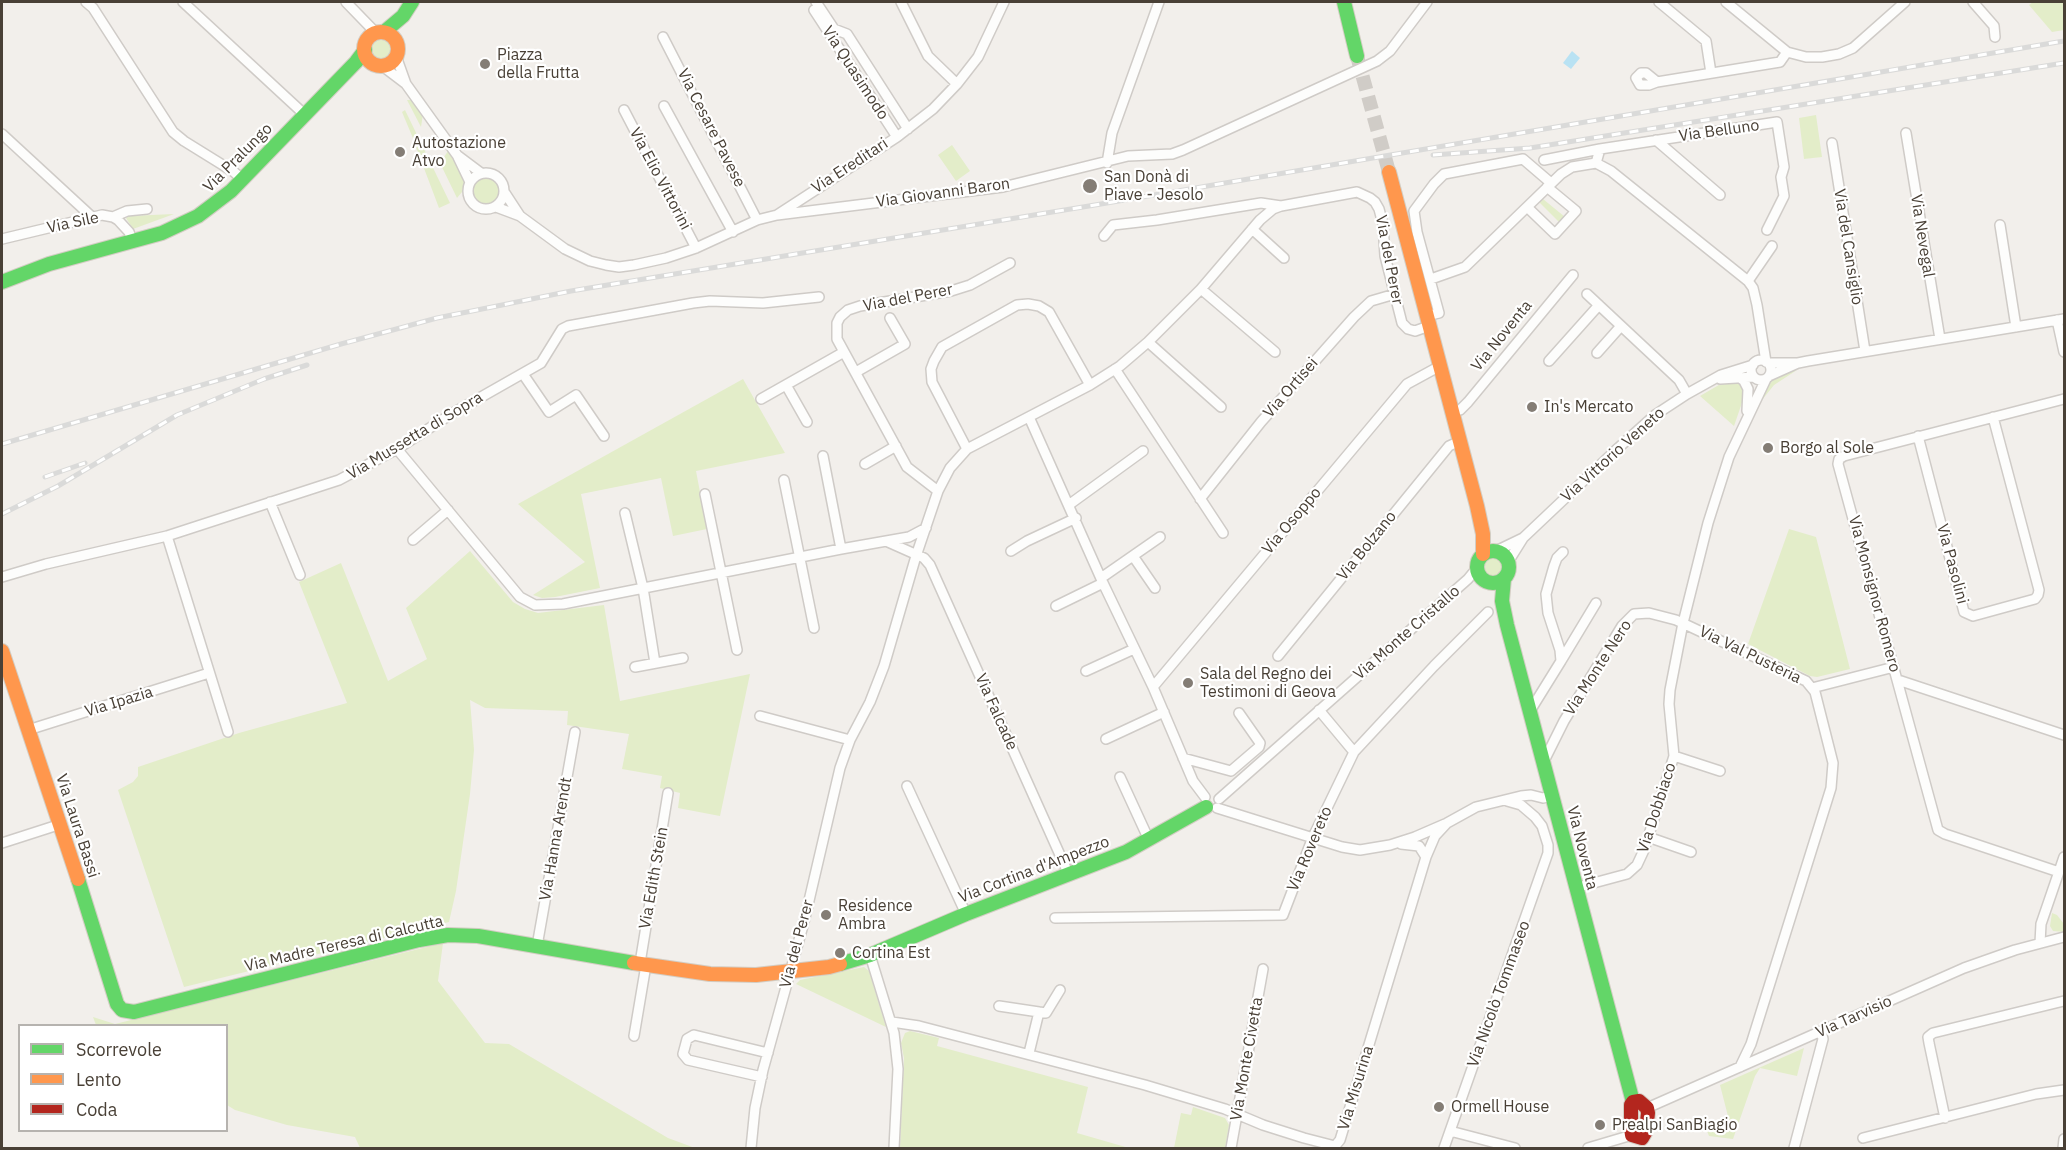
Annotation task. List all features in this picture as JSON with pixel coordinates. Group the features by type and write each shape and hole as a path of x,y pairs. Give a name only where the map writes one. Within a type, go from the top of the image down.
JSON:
{"street":[{"path":"86,2 93,8 173,132 183,141 242,179"},
{"path":"183,2 304,114"},
{"path":"346,2 380,33 392,36 397,49"},
{"name":"Via Pralungo","path":"2,282 49,264 173,229 215,205 343,75 365,50 367,40 403,16 412,2"},
{"path":"902,2 928,56 957,84"},
{"name":"Via Ereditari","path":"378,65 406,84 457,155 470,182 468,195 474,205 486,209 496,207 520,216 565,249 590,261 619,267 666,258 696,248 757,220 777,215 793,202 897,137 933,109 957,84 983,48 1004,2"},
{"path":"1107,163 1112,133 1159,2"},
{"path":"1344,2 1357,56"},
{"name":"Via Giovanni Baron","path":"777,215 1003,187 1128,156 1172,154 1377,61 1390,51 1427,2"},
{"path":"1659,2 1706,41 1710,73"},
{"path":"1726,2 1787,52 1806,57 1822,57 1852,48 1905,2"},
{"path":"1974,2 1994,26 1995,37"},
{"path":"815,6 834,29 847,34 908,129"},
{"name":"Via Quasimodo","path":"815,6 897,137"},
{"name":"Via Pralungo","path":"343,75 391,63 397,49 403,16"},
{"name":"Via Cesare Pavese","path":"663,37 757,220"},
{"name":"Via Ereditari","path":"397,49 406,84"},
{"path":"365,50 368,59 378,65"},
{"path":"1657,82 1780,62 1787,52"},
{"path":"664,106 733,232"},
{"name":"Via Elio Vittorini","path":"624,110 696,248"},
{"name":"Via Belluno","path":"1544,160 1600,149 1777,122 1784,167 1781,177 1784,196 1767,230"},
{"name":"Via Nevegal","path":"1906,133 1940,339"},
{"path":"2,134 92,218"},
{"name":"Via Belluno","path":"1656,140 1720,195"},
{"name":"Via del Cansiglio","path":"1832,143 1865,351"},
{"path":"1596,163 1600,149"},
{"name":"Via Ereditari","path":"457,155 481,173 491,173 498,177 520,216"},
{"path":"1427,321 1439,313 1417,232 1414,211 1444,174 1523,159 1576,211 1555,234 1527,207"},
{"path":"1431,279 1465,267 1549,185 1572,167 1596,163 1611,171 1748,281 1753,288 1762,339 1761,363 1751,371 1754,377"},
{"path":"1389,172 1483,534 1491,552"},
{"path":"470,182 481,173"},
{"name":"Via del Perer","path":"751,1149 755,1108 762,1077 808,904 840,768 850,740 875,690 884,666 916,556 938,491 950,468 967,449 1090,385 1115,369 1148,342 1202,289 1266,214 1281,206 1357,192 1370,198 1379,209 1383,224 1384,249 1402,322 1408,329 1415,331 1427,321"},
{"path":"496,207 505,193"},
{"path":"1104,236 1113,225 1261,203 1281,206"},
{"path":"113,217 128,212 147,210"},
{"name":"Via Sile","path":"2,240 102,215 113,217 127,229 133,242"},
{"path":"2000,225 2016,327"},
{"path":"1252,229 1284,258"},
{"path":"1748,281 1772,246"},
{"name":"Via del Perer","path":"938,491 907,467 837,339 836,330 840,317 848,310 860,306 951,291 970,285 1010,263"},
{"name":"Via Noventa","path":"1452,412 1460,410 1468,402 1574,275"},
{"path":"1202,289 1275,352"},
{"name":"Via Ortisei","path":"1200,499 1268,414 1354,317 1371,301 1395,294"},
{"path":"1587,294 1679,380 1687,394"},
{"name":"Via Mussetta di Sopra","path":"2,577 45,564 167,536 339,480 397,449 453,413 541,363 562,329 568,326 648,310 710,301 763,303 819,297"},
{"path":"967,449 932,382 931,369 942,347 1017,305 1039,306 1049,312 1090,385"},
{"path":"1549,361 1599,305"},
{"name":"Via del Perer","path":"856,372 905,344 890,318"},
{"path":"2061,319 2064,352"},
{"name":"Via Vittorio Veneto","path":"1508,562 1523,538 1642,426 1687,394 1734,370 1761,363 1798,363 2061,319"},
{"path":"1597,352 1621,326"},
{"path":"1148,342 1221,407"},
{"path":"761,399 844,352"},
{"path":"1761,363 1771,368 1768,377"},
{"name":"Via Vittorio Veneto","path":"1709,382 1754,377 1760,380 1798,363"},
{"name":"Via Osoppo","path":"1153,687 1407,384 1440,366"},
{"path":"1115,369 1223,533"},
{"path":"523,374 549,412 576,395 604,436"},
{"name":"Via Val Pusteria","path":"1740,1067 1751,1044 1831,788 1833,763 1818,701 1806,681 1683,623 1716,493 1745,420 1768,377"},
{"name":"Via Val Pusteria","path":"1740,378 1748,389 1745,420"},
{"path":"786,385 807,422"},
{"name":"Via Monsignor Romero","path":"2059,872 1938,830 1838,464 1839,459 1844,456 2064,399"},
{"path":"1029,417 1153,687 1193,781 1212,803 1342,847 1360,850 1390,845 1447,823"},
{"name":"Via Pasolini","path":"1918,436 1964,612 1968,616 1973,616 2035,599 2039,590 1993,417"},
{"name":"Via Bolzano","path":"1278,656 1449,446 1460,441"},
{"path":"865,465 896,446"},
{"path":"397,449 520,597 530,603 544,606 909,537 926,528"},
{"path":"1070,504 1143,451"},
{"path":"823,456 841,549"},
{"path":"784,480 814,628"},
{"path":"705,494 736,650"},
{"path":"270,502 300,574"},
{"path":"413,540 448,510"},
{"path":"625,513 643,588 655,663"},
{"path":"1011,551 1076,518"},
{"path":"167,536 228,732"},
{"path":"1056,606 1102,580 1160,537"},
{"name":"Via Vittorio Veneto","path":"1491,552 1523,538"},
{"name":"Via Falcade","path":"886,541 924,558 930,565 1069,875"},
{"path":"1491,552 1504,555 1508,562 1508,571 1484,577 1478,561 1491,552"},
{"path":"1561,661 1560,650 1548,613 1546,594 1557,558 1563,552"},
{"path":"1133,556 1155,588"},
{"name":"Via Noventa","path":"1484,577 1502,601 1543,762 1547,797 1562,834 1633,1102 1630,1108 1640,1141"},
{"name":"Via Monte Cristallo","path":"1212,803 1319,710 1484,577"},
{"path":"1530,711 1596,603"},
{"name":"Via Rovereto","path":"1054,918 1283,915 1313,837 1354,752 1488,612"},
{"name":"Via Monte Nero","path":"1543,762 1627,618 1642,612 1683,623"},
{"name":"Via Dobbiaco","path":"1575,888 1627,874 1637,865 1674,756 1670,697 1683,623"},
{"path":"1086,671 1134,649"},
{"name":"Via Laura Bassi","path":"2,651 61,824 117,1004 122,1010"},
{"path":"634,667 683,658"},
{"path":"1812,688 1894,667"},
{"name":"Via Ipazia","path":"28,730 209,673"},
{"path":"1898,680 2064,735"},
{"path":"1523,686 1545,687"},
{"path":"1319,710 1354,752"},
{"path":"1106,739 1164,712"},
{"path":"1183,758 1231,771 1259,747 1260,743 1239,713"},
{"path":"760,716 850,740"},
{"name":"Via Hanna Arendt","path":"537,946 575,732"},
{"path":"1538,743 1556,737"},
{"name":"Via Dobbiaco","path":"1674,756 1720,771"},
{"path":"1120,777 1149,840"},
{"name":"Via Cortina d'Ampezzo","path":"907,786 966,914"},
{"name":"Via Edith Stein","path":"634,1036 668,793"},
{"name":"Via Misurina","path":"892,1022 919,1026 1029,1053 1145,1085 1322,1144 1335,1146 1338,1144 1426,857 1436,836 1447,823 1476,807 1521,796 1547,797"},
{"path":"1535,817 1547,797"},
{"path":"1507,801 1521,805 1535,817 1542,826 1546,838 1562,834"},
{"name":"Via Cortina d'Ampezzo","path":"790,971 828,967 870,955 966,914 1126,852 1212,803"},
{"path":"2,843 61,824"},
{"path":"1648,837 1691,852"},
{"name":"Via Nicolò Tommaseo","path":"1444,1149 1545,864 1548,854 1546,838"},
{"path":"1390,845 1419,846 1426,857"},
{"path":"2040,943 2041,924 2064,857"},
{"name":"Via Madre Teresa di Calcutta","path":"122,1010 134,1012 419,940 448,935 465,935 693,972 729,975 790,971"},
{"name":"Via Tarvisio","path":"1647,1107 1964,968 2064,937"},
{"path":"870,955 892,1022 898,1069 894,1149"},
{"name":"Via Monte Civetta","path":"1231,1149 1263,969"},
{"path":"999,1006 1047,1013 1060,990"},
{"path":"1945,1118 1928,1037 1933,1033 2064,1001"},
{"path":"1029,1053 1039,1012"},
{"path":"1794,1149 1823,1039 1821,1031"},
{"path":"762,1077 688,1060 683,1054 687,1039 694,1035 768,1053"},
{"path":"1863,1138 2036,1094 2064,1090"},
{"path":"1588,1149 1640,1141 1647,1131 1647,1107 1640,1101 1633,1102"},
{"path":"1450,1131 1515,1149"},
{"path":"2063,1149 2064,1139"}],"green space":[{"path":"2033,2 2064,2 2064,30 2052,32 2029,5"},
{"path":"380,38 388,41 391,49 388,57 380,60 372,57 369,49 372,41"},
{"path":"407,100 412,100 423,114 421,127"},
{"path":"405,110 420,141 415,143 402,112"},
{"path":"1816,115 1822,157 1804,159 1799,118"},
{"path":"422,145 450,203 439,208 416,147"},
{"path":"952,145 970,171 956,181 938,155"},
{"path":"448,151 465,179 462,192 457,198 440,163"},
{"path":"486,177 496,181 500,191 496,201 486,205 476,201 472,191 476,181"},
{"path":"1543,199 1565,217 1560,223 1539,202"},
{"path":"174,214 133,229 126,218 129,216"},
{"path":"1797,370 1774,385 1762,400 1769,384 1774,379 1784,373"},
{"path":"743,379 785,453 696,471 707,529 673,536 661,478 581,494 600,588 555,597 542,598 533,595 585,562 518,504"},
{"path":"1724,382 1738,383 1745,394 1734,426 1700,396"},
{"path":"1789,529 1816,537 1850,669 1817,677 1810,676 1748,644"},
{"path":"470,551 513,602 525,609 538,613 604,605 620,701 750,674 720,816 678,808 680,793 660,788 662,776 622,769 629,734 567,725 568,711 485,708 470,700 474,750 470,794 456,891 449,922 184,987 118,790 133,782 138,776 138,767 239,733 347,703 299,582 341,563 388,681 427,659 406,608"},
{"path":"1489,558 1497,558 1502,563 1500,574 1489,576 1484,571 1484,563"},
{"path":"2052,913 2057,915 2064,924 2064,932 2053,931 2050,926"},
{"path":"443,943 438,981 485,1043 509,1044 668,1138 695,1148 360,1148 355,1137 287,1125 235,1110 228,1106 228,1024 115,1024"},
{"path":"864,967 869,971 886,1027 796,984 800,980"},
{"path":"93,1017 115,1024 96,1024"},
{"path":"910,1031 939,1038 937,1046 1088,1087 1077,1133 1129,1148 900,1148 904,1058 901,1043 905,1033"},
{"path":"1804,1048 1797,1076 1760,1068 1755,1076 1733,1139 1709,1136 1707,1131 1730,1124 1720,1085"},
{"path":"1193,1107 1225,1118 1229,1125 1225,1148 1174,1148 1181,1113 1191,1115"}],"water":[{"path":"1572,51 1580,58 1571,69 1563,63"}],"tunnel":[{"path":"1357,56 1389,172"}],"railway":[{"path":"2,444 437,318 571,291 2064,41"},
{"path":"1433,155 1530,148 2064,63"},
{"path":"2,514 58,486 177,415 264,379 307,365"},
{"path":"45,477 85,463"}],"traffic: fast":[{"path":"384,32 403,16 412,2"},
{"path":"1344,2 1357,56"},
{"path":"2,282 49,264 162,233 198,216 231,191 365,50"},
{"path":"1493,551 1504,556 1509,567 1504,578 1493,583 1482,578 1477,567 1482,556 1493,551"},
{"path":"1504,578 1502,601 1507,625 1633,1102"},
{"path":"840,964 870,955 966,914 1126,852 1206,807"},
{"path":"78,879 117,1004 122,1010 134,1012 419,940 448,935 478,936 634,963"}],"traffic: slow":[{"path":"381,32 393,37 398,49 393,61 381,66 369,61 364,49 369,37 381,32"},
{"path":"1389,172 1477,506 1483,534 1483,554"},
{"path":"2,651 78,879"},
{"path":"634,963 710,974 756,975 840,964"}],"traffic: jam":[{"path":"1639,1101 1647,1108 1648,1113 1646,1131 1642,1138 1632,1135 1631,1128 1631,1105 1639,1101"}],"place":[{"name":"Piazza della Frutta","path":"485,64"},
{"name":"Autostazione Atvo","path":"400,152"},
{"name":"San Donà di Piave - Jesolo","path":"1090,186"},
{"name":"In's Mercato","path":"1532,407"},
{"name":"Borgo al Sole","path":"1768,448"},
{"name":"Sala del Regno dei Testimoni di Geova","path":"1188,683"},
{"name":"Residence Ambra","path":"826,915"},
{"name":"Cortina Est","path":"840,953"},
{"name":"Ormell House","path":"1439,1107"},
{"name":"Prealpi SanBiagio","path":"1600,1125"}]}
